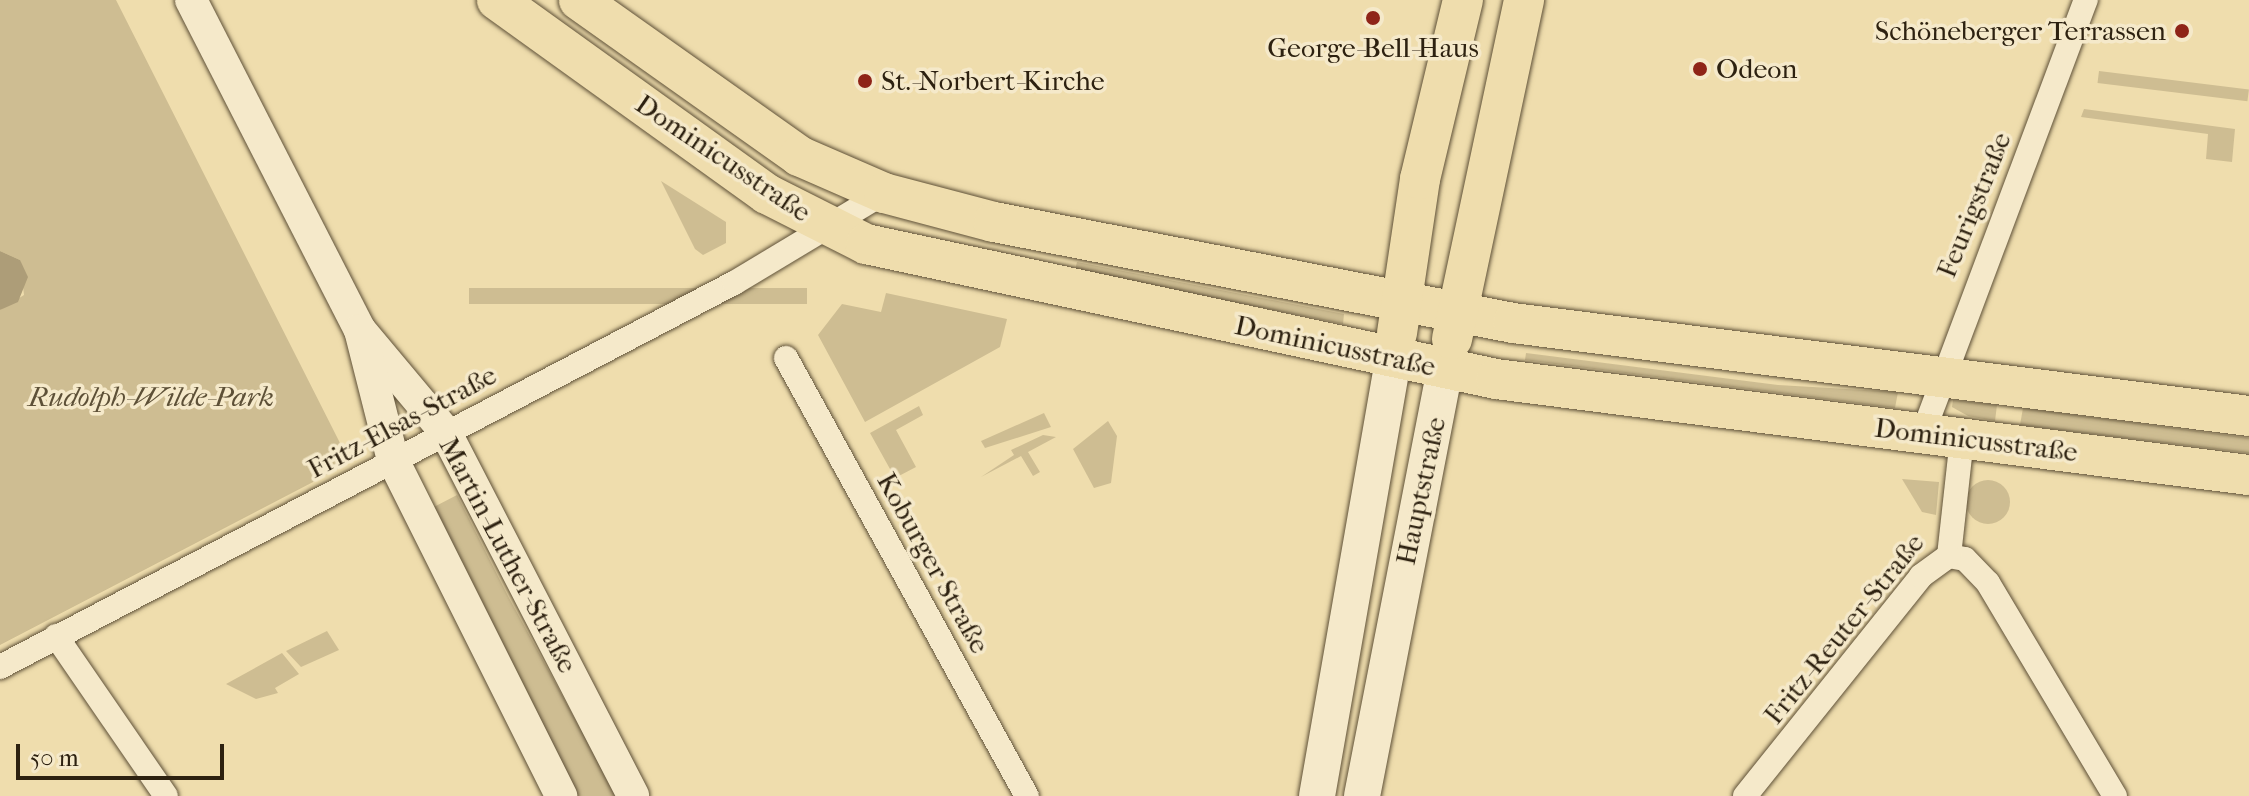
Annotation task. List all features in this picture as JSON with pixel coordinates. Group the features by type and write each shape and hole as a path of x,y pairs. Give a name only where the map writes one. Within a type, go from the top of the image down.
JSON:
{"main road":[{"name":"Dominicusstraße","path":"497,0 751,183 830,229 866,244 1445,370 2249,475"},
{"name":"Dominicusstraße","path":"579,0 792,151 884,193 1048,235 1457,314 2249,416"},
{"name":"Hauptstraße","path":"1317,796 1393,360 1420,179 1463,0"},
{"name":"Hauptstraße","path":"1362,796 1445,370 1524,0"}],"street":[{"name":"Martin-Luther-Straße","path":"191,0 360,330 446,433 633,796"},
{"name":"Feurigstraße","path":"1923,433 1939,376 2086,0"},
{"name":"Fritz-Elsas-Straße","path":"0,667 830,229 884,193"},
{"name":"Martin-Luther-Straße","path":"360,330 393,460 561,796"},
{"name":"Koburger Straße","path":"786,358 1027,796"},
{"name":"Fritz-Reuter-Straße","path":"1745,796 1921,576 1949,556 1962,439"},
{"path":"1949,556 1965,559 1988,583 2115,796"},
{"path":"56,636 166,796"}],"green space":[{"name":"Rudolph-Wilde-Park","path":"0,0 116,0 340,443 331,451 340,468 0,645 0,310 24,295 20,260 0,251"},
{"path":"2099,71 2249,89 2247,101 2098,83"},
{"path":"2084,109 2235,129 2232,162 2206,159 2208,134 2081,117"},
{"path":"661,181 726,222 726,243 703,255 695,249"},
{"path":"1077,262 1344,314 1343,324 1075,270"},
{"path":"469,288 807,288 807,304 469,304"},
{"path":"886,293 1007,319 1000,347 865,422 818,335 842,304 881,312"},
{"path":"1526,353 1778,385 1898,392 1895,408 1525,360"},
{"path":"1953,400 1997,405 1995,421 1968,416 1952,407"},
{"path":"919,406 923,415 896,430 916,467 895,478 870,433"},
{"path":"2023,408 2249,438 2249,453 2020,425"},
{"path":"1044,413 1051,427 985,448 981,441"},
{"path":"1108,421 1117,436 1111,483 1094,488 1073,449"},
{"path":"1043,435 1056,437 1028,452 1040,472 1033,476 1021,456 981,477 1014,455 1011,450"},
{"path":"1902,479 1939,482 1936,515 1922,512"},
{"path":"1988,480 2003,487 2010,502 2003,517 1988,524 1973,517 1966,502 1973,487"},
{"path":"457,495 509,598 617,796 576,796 430,509"},
{"path":"327,631 339,650 301,667 286,651"},
{"path":"282,653 299,674 275,688 278,693 256,699 226,684"}],"shaded area":[{"path":"0,251 20,260 28,277 18,302 0,310"}],"place":[{"name":"George-Bell-Haus","path":"1373,18"},
{"name":"Schöneberger Terrassen","path":"2182,31"},
{"name":"Odeon","path":"1700,69"},
{"name":"St.-Norbert-Kirche","path":"865,81"}]}
